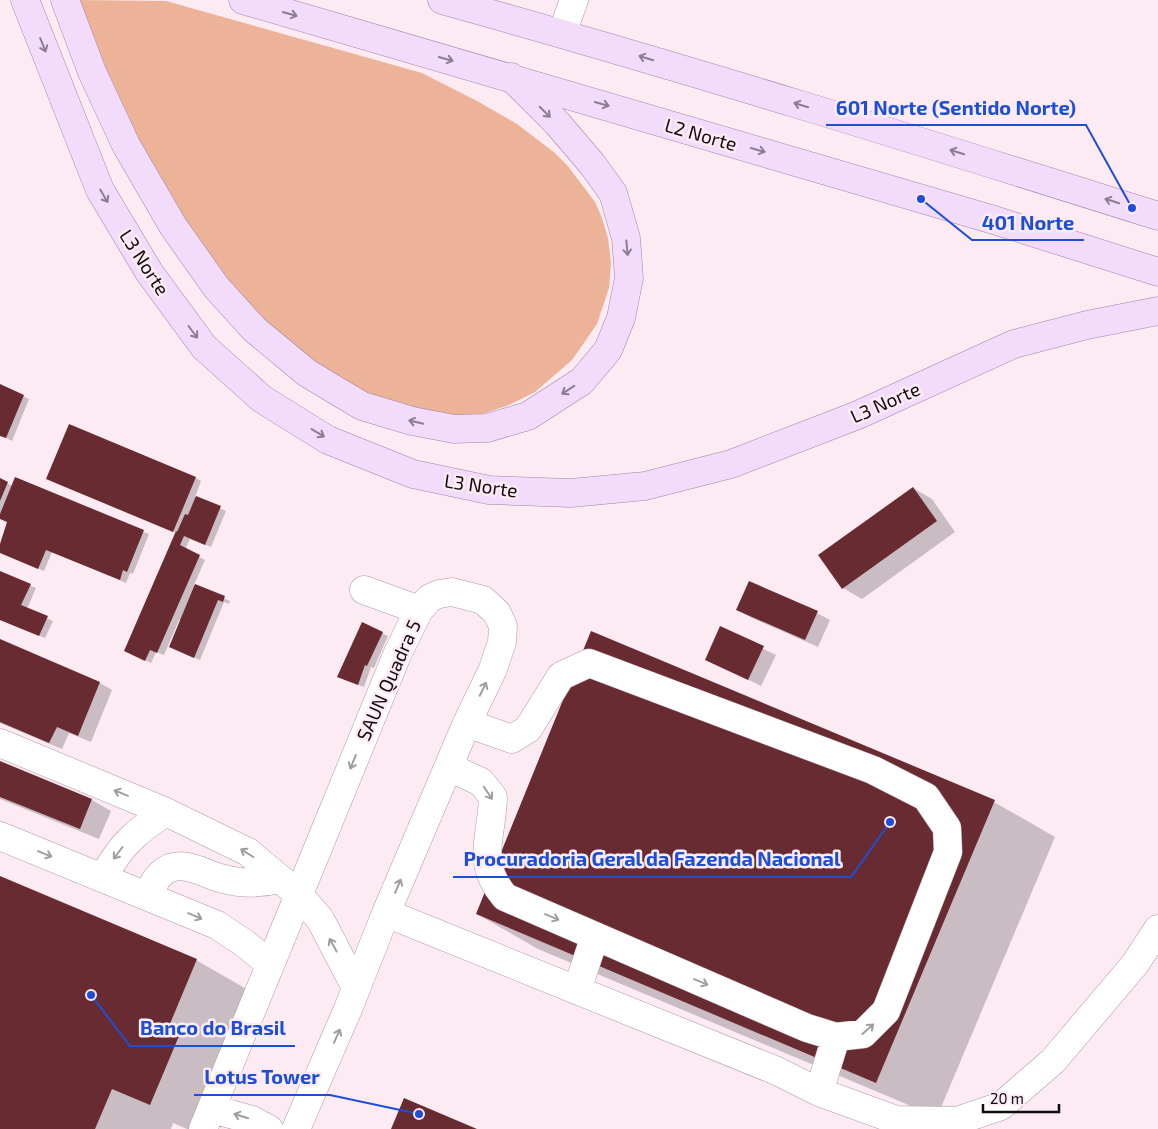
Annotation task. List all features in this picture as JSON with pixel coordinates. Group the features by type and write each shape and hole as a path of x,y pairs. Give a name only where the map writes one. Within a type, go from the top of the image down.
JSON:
{"main road":[{"name":"L3 Norte","path":"25,0 100,190 149,272 204,347 262,399 328,440 413,474 489,490 571,493 645,486 732,464 858,415 1014,344 1087,325 1158,311"},
{"path":"65,0 92,72 126,145 173,226 216,287 254,329 307,373 362,406 412,421 454,430 487,428 528,416 582,381 608,350 621,318 629,278 626,238 613,193 592,164 557,123 511,77"},
{"name":"L2 Norte","path":"243,0 994,220 1158,272"},
{"path":"442,0 593,42 1158,216"},
{"path":"489,0 564,28 593,42"}],"street":[{"path":"564,28 574,0"},
{"path":"364,590 419,610"},
{"name":"SAUN Quadra 5","path":"207,1119 270,964 289,887 419,610 430,598 439,594 452,592 469,595 483,600 497,613 502,626 502,642 493,669 466,723 386,913 348,1010 296,1129"},
{"path":"449,767 481,782 493,797 492,816 486,845 488,871 496,886 506,897 807,1028 836,1037 863,1034 886,1011 948,852 947,828 926,797 873,770 589,662 561,676 528,729 512,739 466,723"},
{"path":"0,743 166,812 248,852 289,887 320,919 356,988"},
{"path":"103,877 116,854 131,837 166,812"},
{"path":"0,836 217,925 244,943 270,964"},
{"path":"147,896 159,876 168,869 179,866 194,867 220,878 242,883 265,883 289,887"},
{"path":"386,913 777,1072 820,1092 896,1120 957,1121 1001,1106 1053,1062 1135,964 1158,929"},
{"path":"577,990 595,936"},
{"path":"820,1092 836,1037"},
{"path":"207,1119 252,1120 268,1129"}],"shaded area":[{"path":"76,0 166,1 422,73 517,124 555,153 567,165 595,202 602,218 608,238 611,263 609,288 597,324 572,360 535,392 509,405 479,415 456,417 420,412 346,387 262,327 146,173"}],"building":[{"path":"0,384 24,395 6,438 0,436"},
{"path":"69,424 196,477 173,532 46,479"},
{"path":"15,477 144,530 127,572 123,570 120,580 46,550 38,569 0,553 0,544 7,522 0,519 0,514"},
{"path":"0,478 8,482 0,501"},
{"path":"913,487 937,521 842,589 818,555"},
{"path":"196,496 221,506 205,545 184,536 180,545 200,555 157,653 150,650 145,661 124,651 176,531 185,514 188,515"},
{"path":"0,571 31,584 21,605 48,616 39,636 0,620"},
{"path":"749,581 818,611 805,640 736,610"},
{"path":"195,584 225,596 223,602 218,600 194,658 169,647"},
{"path":"362,622 383,632 367,666 365,665 358,685 337,677"},
{"path":"720,626 764,646 748,680 705,660"},
{"path":"591,631 995,800 876,1083 476,914"},
{"path":"0,639 100,682 78,736 57,727 49,743 0,722"},
{"path":"0,761 92,799 80,829 0,797"},
{"path":"0,876 197,959 167,1031 179,1036 150,1105 112,1089 95,1129 0,1129"},
{"path":"404,1098 477,1129 391,1129"}],"place":[{"name":"401 Norte","path":"921,199"},
{"name":"601 Norte (Sentido Norte)","path":"1132,208"},
{"name":"Procuradoria Geral da Fazenda Nacional","path":"890,822"},
{"name":"Banco do Brasil","path":"91,995"},
{"name":"Lotus Tower","path":"419,1114"}]}
